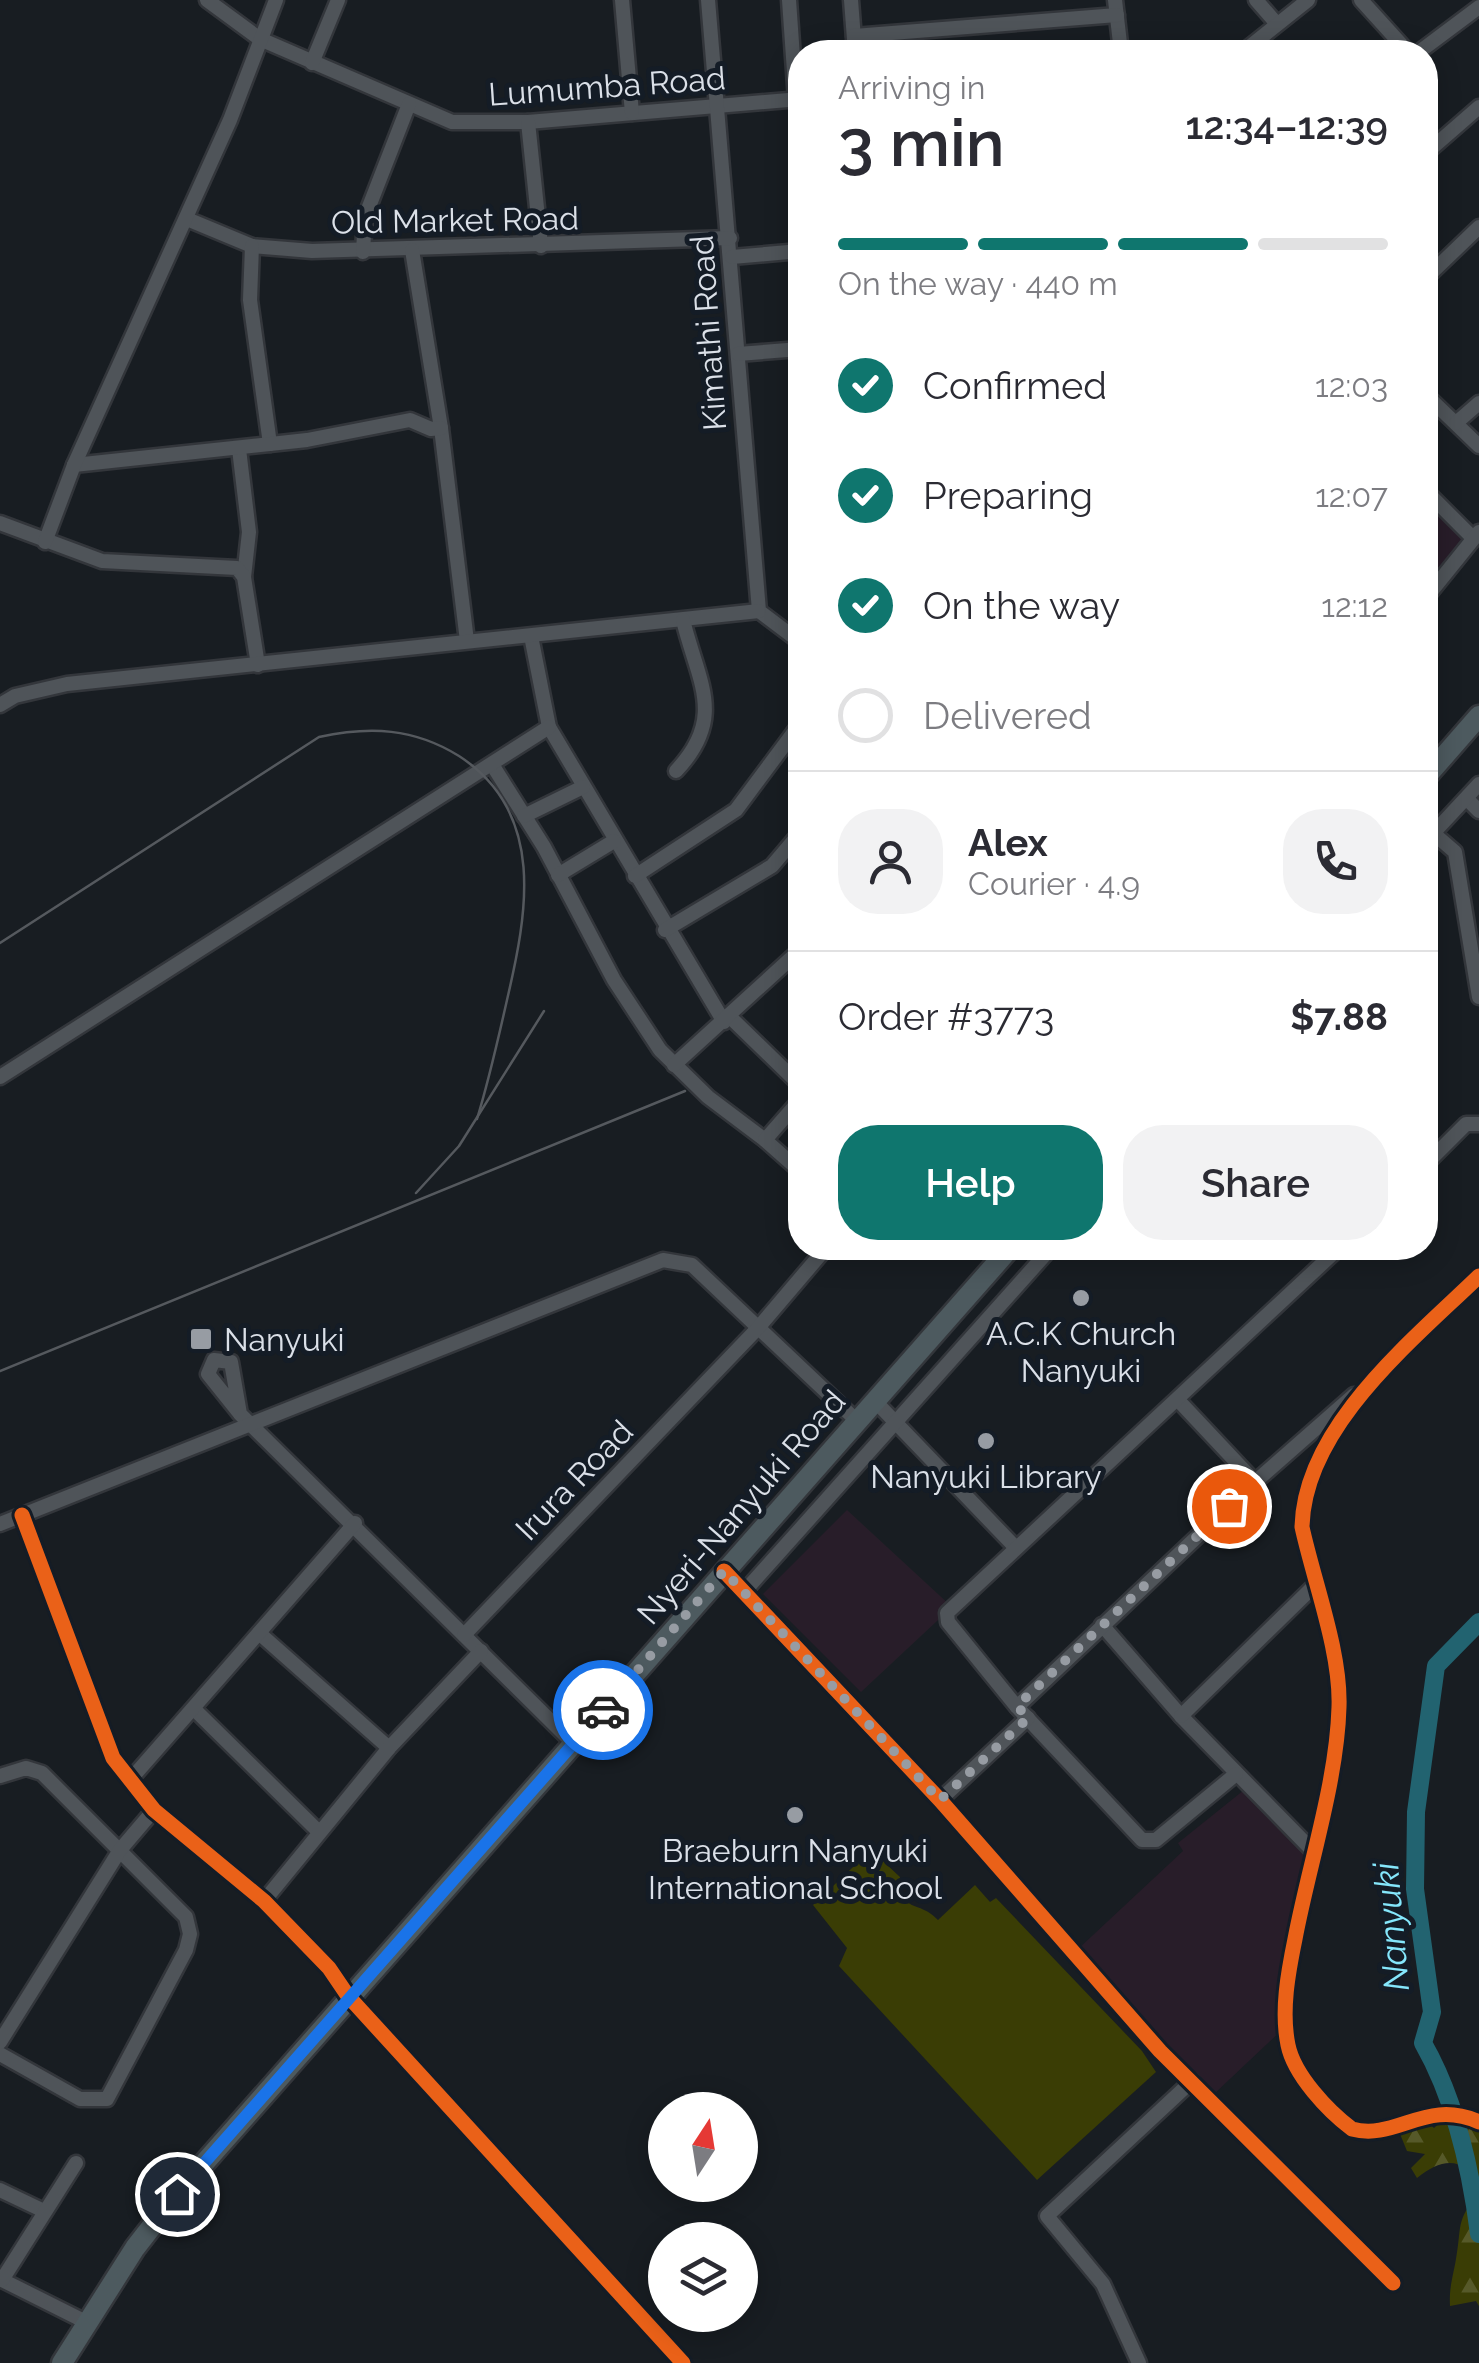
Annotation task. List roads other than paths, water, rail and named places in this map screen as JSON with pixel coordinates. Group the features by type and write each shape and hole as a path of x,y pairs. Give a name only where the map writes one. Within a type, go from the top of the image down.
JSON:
{"highway":[{"path":"1438,763 1479,716"},
{"name":"Nyeri-Nanyuki Road","path":"62,2363 86,2322 177,2194 999,1260"}],"street":[{"name":"Lumumba Road","path":"207,0 260,39 452,122 528,122 788,101"},
{"path":"45,542 74,466 187,220 276,0"},
{"path":"312,64 338,0"},
{"path":"622,0 632,113"},
{"name":"Kimathi Road","path":"708,0 759,611"},
{"path":"790,0 793,40"},
{"path":"851,0 854,40"},
{"path":"1256,0 1278,24"},
{"path":"1257,40 1308,0"},
{"path":"1361,0 1397,40"},
{"path":"854,36 1116,8 1120,40"},
{"path":"1435,40 1479,8"},
{"path":"363,252 365,217 409,104"},
{"path":"1438,143 1479,107"},
{"path":"528,122 541,246"},
{"name":"Old Market Road","path":"187,220 252,246 363,252 730,238"},
{"path":"1438,266 1479,227"},
{"path":"252,246 250,300 270,444"},
{"path":"412,250 441,428 467,641"},
{"path":"732,256 788,252"},
{"path":"738,354 788,351"},
{"path":"1456,424 1479,404"},
{"path":"1438,407 1479,446"},
{"path":"74,466 270,444 410,420 431,429 441,428"},
{"path":"239,448 249,532 244,576 258,665"},
{"path":"1438,501 1476,535 1438,583"},
{"path":"0,522 102,561 228,566 244,576"},
{"path":"0,705 15,696 67,684 759,611 788,633"},
{"path":"676,771 699,743 707,706 683,620"},
{"path":"531,636 548,728 665,930 727,1020 788,1074"},
{"path":"0,1077 548,728"},
{"path":"635,876 736,810 788,740"},
{"path":"493,766 558,874 614,980 674,1064 788,1160"},
{"path":"1438,824 1479,784"},
{"path":"524,816 582,787"},
{"path":"1467,799 1479,810"},
{"path":"1438,840 1455,852 1479,998"},
{"path":"558,874 614,842"},
{"path":"665,930 772,866 788,848"},
{"path":"674,1064 788,962"},
{"path":"765,1140 788,1114"},
{"path":"1438,1152 1466,1124 1479,1124"},
{"path":"0,1524 246,1418 663,1260 692,1265 856,1420"},
{"name":"Irura Road","path":"464,1634 758,1328 816,1260"},
{"path":"744,1592 1040,1260"},
{"path":"1236,1774 1165,1834 1146,1843 1022,1712 946,1617 954,1604 1326,1260"},
{"path":"940,1800 1102,1626 1254,1482 1370,1382 1479,1276"},
{"path":"1370,1382 1322,1455 1305,1504 1302,1527 1338,1682 1339,1711 1332,1764 1288,1971 1286,2019 1291,2057 1320,2096 1357,2131 1453,2113 1479,2122"},
{"path":"875,1400 1016,1548"},
{"path":"1178,1400 1254,1482"},
{"path":"246,1418 572,1743"},
{"path":"793,1493 814,1512"},
{"path":"22,1515 106,1739 130,1780 154,1810 264,1901 328,1968 348,1996 684,2363"},
{"path":"130,1780 355,1523"},
{"path":"724,1571 940,1800 1192,2081 1393,2282"},
{"path":"1181,1716 1315,1585"},
{"path":"1102,1626 1181,1716 1312,1850"},
{"path":"260,1634 388,1748"},
{"path":"264,1901 388,1748 481,1651"},
{"path":"194,1709 318,1831"},
{"path":"0,1776 26,1768 42,1773 186,1917 190,1934 115,2091 98,2102 80,2099 0,2054"},
{"path":"0,2042 120,1850 154,1810"},
{"path":"1138,2363 1103,2284 1047,2216 1192,2081"},
{"path":"76,2163 1,2280 86,2322"},
{"path":"0,2190 44,2212"}],"waterway":[{"name":"Nanyuki","path":"1479,1622 1436,1666 1416,1812 1415,1889 1432,2012 1423,2043 1444,2087 1460,2136 1479,2234"}],"railway":[{"path":"0,943 319,737 374,731 425,740 459,756 487,779 506,806 518,836 524,867 524,900 514,967 477,1119"},
{"path":"416,1193 459,1146 544,1011"},
{"path":"0,1371 685,1091"}],"place":[{"name":"A.C.K Church Nanyuki","path":"1081,1298"},
{"name":"Nanyuki","path":"201,1339"},
{"name":"Nanyuki Library","path":"986,1441"},
{"name":"Braeburn Nanyuki International School","path":"795,1815"}]}
